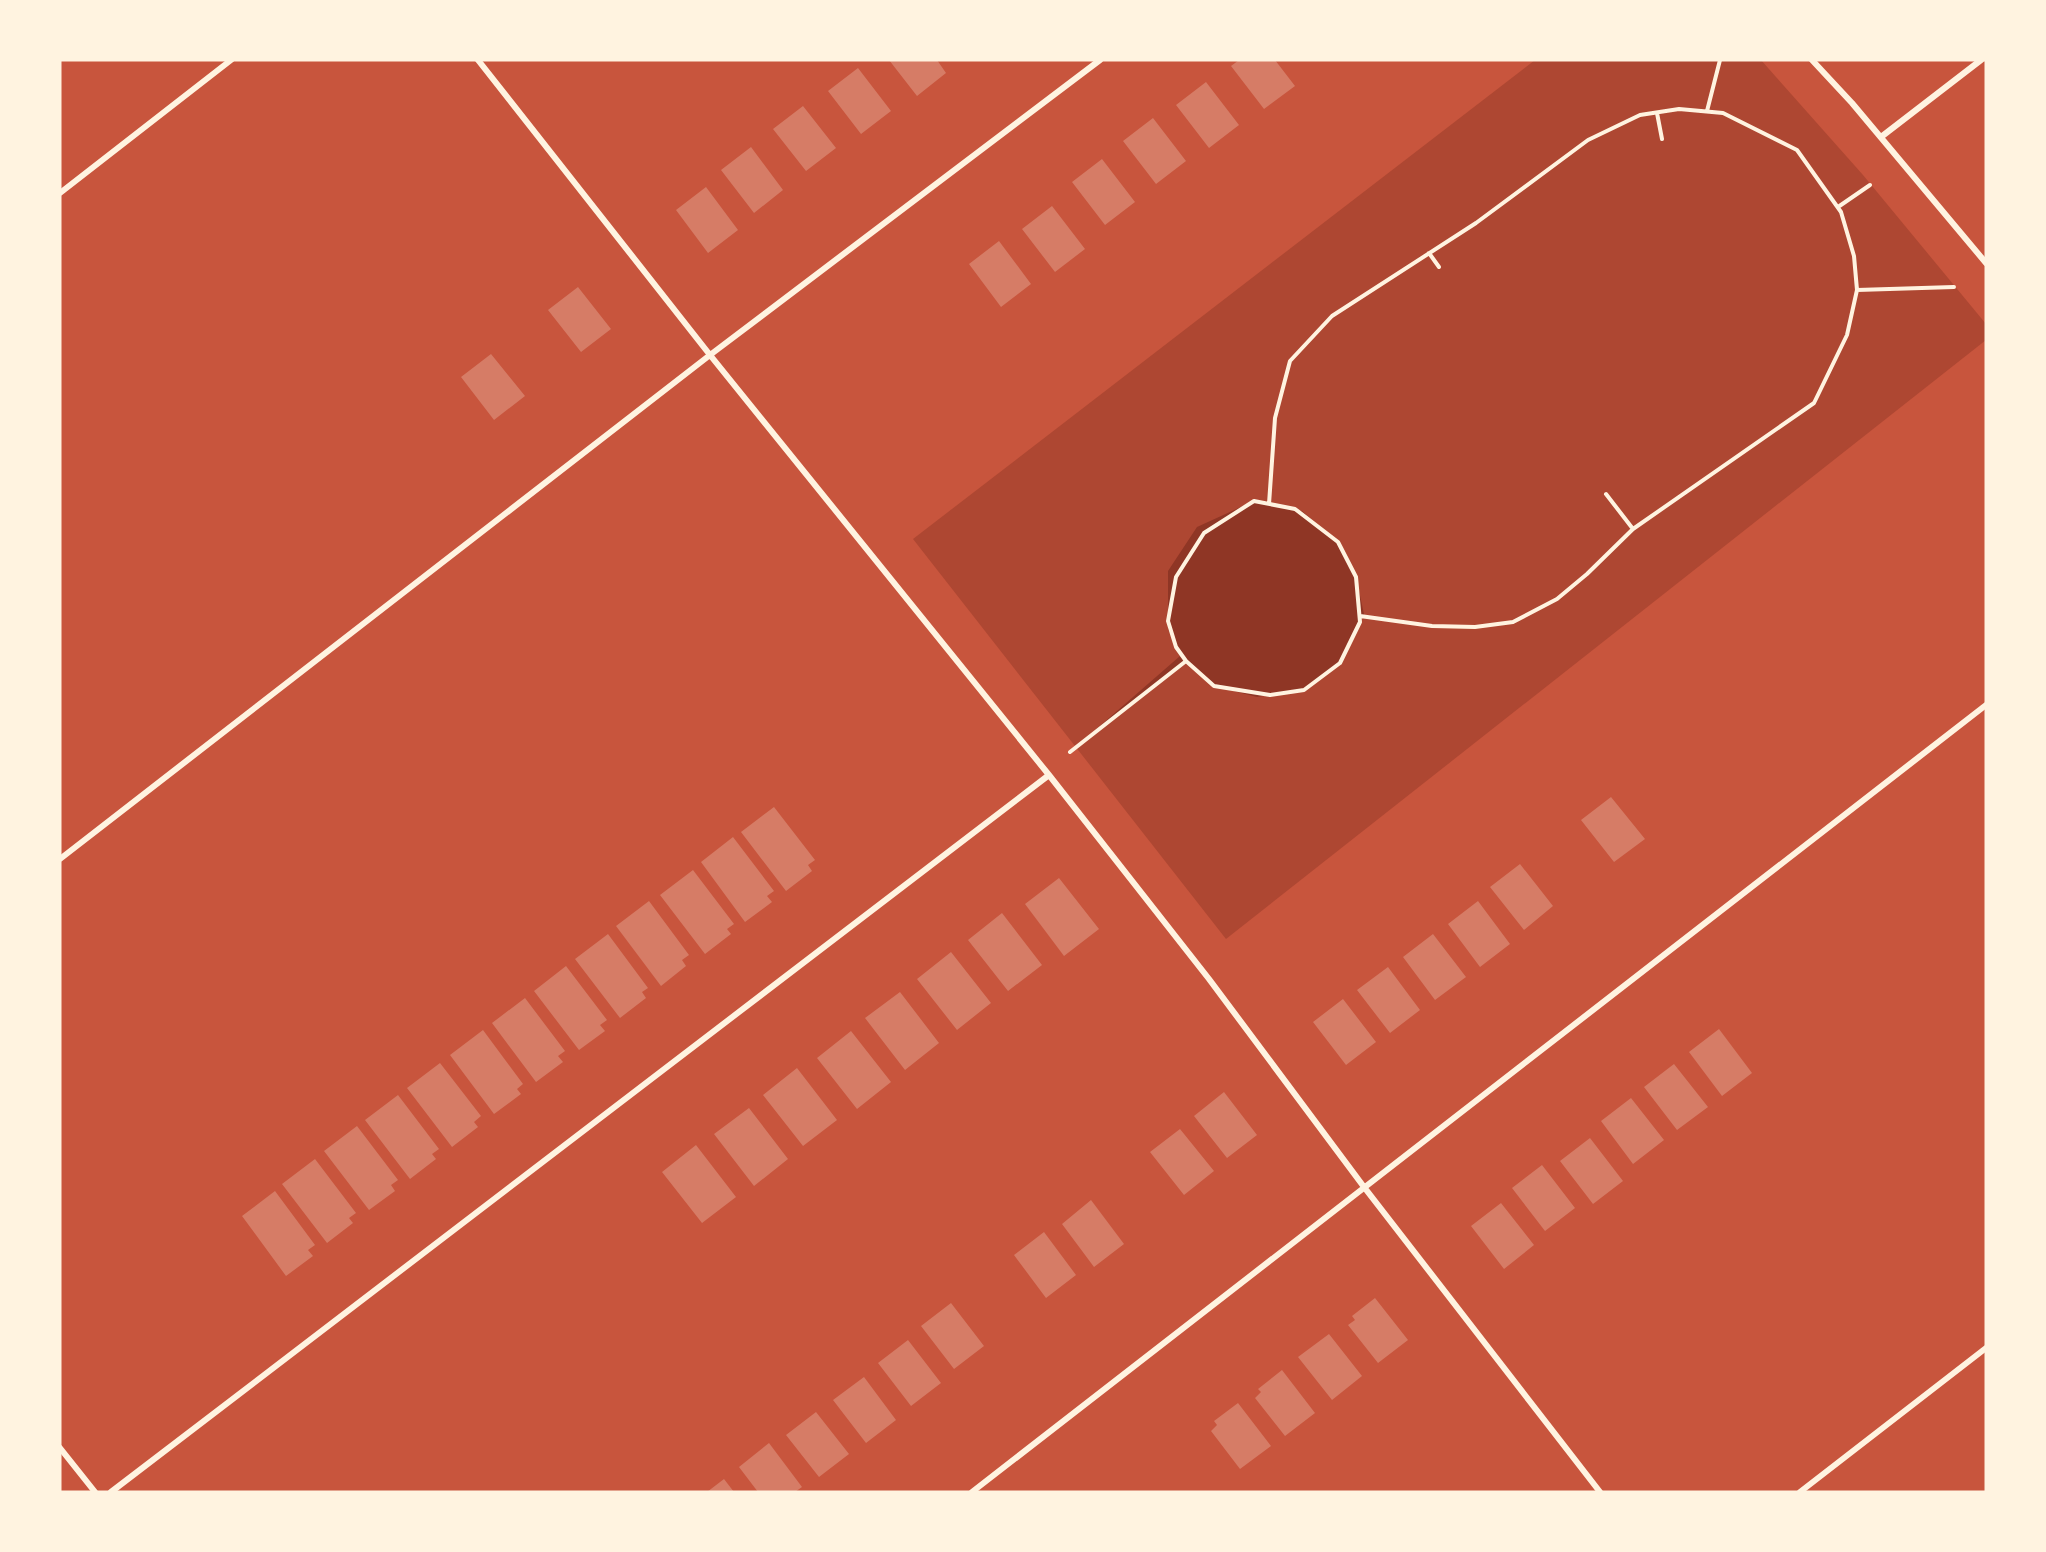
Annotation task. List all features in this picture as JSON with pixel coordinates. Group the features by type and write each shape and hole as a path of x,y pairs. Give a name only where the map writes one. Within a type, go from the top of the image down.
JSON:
{"street":[{"path":"60,193 231,60"},
{"path":"478,60 710,356 1049,775 1209,979 1364,1187 1600,1492"},
{"path":"60,859 710,356 1100,60"},
{"path":"1812,60 1881,137 1986,263"},
{"path":"1881,137 1981,60"},
{"path":"972,1492 1986,705"},
{"path":"111,1492 1049,775"},
{"path":"1800,1492 1986,1348"},
{"path":"60,1448 95,1492"}],"path":[{"path":"1707,111 1720,60"},
{"path":"1269,504 1275,418 1290,361 1332,316 1476,223 1588,140 1640,115 1679,109 1723,113 1797,150 1838,207 1854,256 1857,290 1847,335 1814,403 1633,529 1587,574 1557,599 1513,622 1475,627 1432,626 1360,616"},
{"path":"1657,113 1662,139"},
{"path":"1838,207 1870,184"},
{"path":"1428,253 1439,267"},
{"path":"1857,290 1954,286"},
{"path":"1606,494 1633,529"},
{"path":"1254,501 1295,510 1338,542 1356,577 1360,616 1360,622 1340,663 1304,690 1270,695 1214,686 1186,661 1176,647 1168,621 1176,577 1204,532 1254,501"},
{"path":"1070,752 1186,661"}],"shaded area":[{"path":"1535,60 1761,60 1863,175 1986,324 1986,340 1226,939 913,539"},
{"path":"1254,501 1302,511 1338,542 1356,577 1364,614 1340,663 1304,690 1257,697 1214,686 1186,661 1070,752 1180,656 1168,629 1168,571 1197,527"}],"building":[{"path":"889,60 937,60 946,73 917,96"},
{"path":"1239,60 1275,60 1295,86 1264,109 1231,66"},
{"path":"858,68 891,111 861,134 828,91"},
{"path":"1206,82 1239,125 1209,148 1176,105"},
{"path":"803,106 836,148 806,171 773,129"},
{"path":"1153,118 1186,161 1156,184 1123,141"},
{"path":"751,147 783,190 754,213 721,170"},
{"path":"1102,159 1135,202 1105,225 1072,182"},
{"path":"706,187 738,230 708,253 676,210"},
{"path":"1052,206 1085,249 1055,272 1022,229"},
{"path":"999,241 1031,284 1001,307 969,264"},
{"path":"578,287 611,329 581,352 548,310"},
{"path":"491,354 525,396 494,420 461,377"},
{"path":"1611,797 1645,839 1614,862 1581,820"},
{"path":"774,807 815,860 808,865 812,871 786,891 741,832"},
{"path":"733,837 774,891 767,896 772,902 745,922 701,862"},
{"path":"1520,864 1553,906 1524,930 1490,887"},
{"path":"693,870 734,924 727,929 731,934 705,954 660,895"},
{"path":"1059,878 1099,929 1064,956 1025,904"},
{"path":"649,901 689,955 682,960 686,966 661,986 616,926"},
{"path":"1478,901 1510,944 1480,967 1448,924"},
{"path":"1002,913 1042,965 1008,991 968,940"},
{"path":"608,934 648,988 642,992 646,998 620,1018 575,959"},
{"path":"1433,934 1466,977 1435,1000 1403,957"},
{"path":"951,952 991,1003 957,1030 917,979"},
{"path":"566,966 607,1020 600,1025 605,1031 579,1050 534,991"},
{"path":"1388,967 1420,1010 1390,1033 1357,990"},
{"path":"900,992 939,1043 905,1070 865,1018"},
{"path":"525,998 565,1051 558,1056 563,1062 536,1082 492,1023"},
{"path":"1343,999 1376,1042 1346,1065 1313,1022"},
{"path":"1719,1029 1752,1073 1722,1096 1689,1052"},
{"path":"483,1030 523,1084 517,1089 521,1094 494,1114 450,1055"},
{"path":"851,1031 891,1082 857,1109 817,1058"},
{"path":"440,1063 481,1116 474,1122 478,1127 452,1147 407,1088"},
{"path":"1674,1064 1708,1107 1677,1130 1644,1087"},
{"path":"797,1068 837,1120 803,1146 763,1095"},
{"path":"1224,1092 1257,1135 1227,1158 1194,1116"},
{"path":"398,1095 439,1149 432,1154 436,1159 410,1179 365,1120"},
{"path":"1631,1098 1664,1140 1633,1164 1601,1121"},
{"path":"749,1108 788,1159 754,1186 714,1134"},
{"path":"357,1126 398,1180 391,1185 395,1191 369,1210 324,1151"},
{"path":"1180,1129 1214,1171 1184,1195 1150,1152"},
{"path":"1590,1138 1623,1181 1593,1204 1560,1161"},
{"path":"696,1145 736,1197 702,1223 662,1172"},
{"path":"315,1159 356,1213 349,1218 353,1223 327,1243 282,1184"},
{"path":"1542,1165 1575,1208 1545,1231 1512,1188"},
{"path":"275,1191 315,1245 308,1250 313,1256 286,1276 242,1216"},
{"path":"1091,1200 1124,1244 1094,1267 1062,1224"},
{"path":"1501,1203 1534,1245 1504,1269 1471,1226"},
{"path":"1044,1232 1076,1275 1046,1298 1014,1255"},
{"path":"1375,1298 1408,1340 1378,1363 1348,1325 1355,1320 1352,1316"},
{"path":"951,1303 984,1346 954,1369 921,1326"},
{"path":"1329,1334 1362,1376 1332,1400 1298,1357"},
{"path":"908,1340 941,1383 911,1406 878,1363"},
{"path":"1282,1370 1315,1413 1285,1436 1255,1398 1261,1392 1258,1389"},
{"path":"864,1377 896,1420 866,1443 833,1400"},
{"path":"1238,1403 1271,1446 1240,1469 1211,1431 1217,1425 1214,1421"},
{"path":"816,1412 849,1454 819,1477 786,1435"},
{"path":"769,1443 802,1487 795,1492 758,1492 739,1467"},
{"path":"724,1479 734,1492 707,1492"}]}
